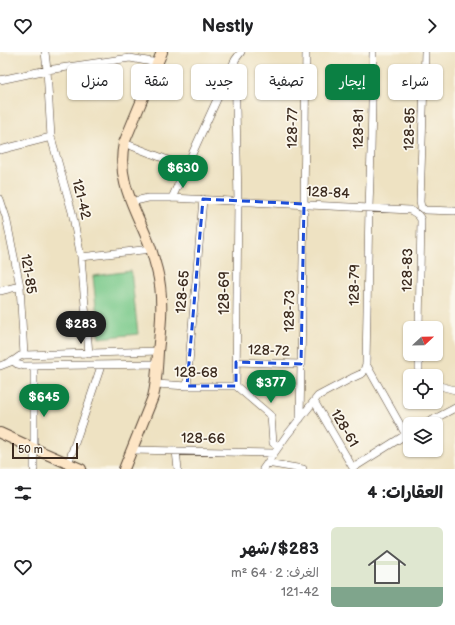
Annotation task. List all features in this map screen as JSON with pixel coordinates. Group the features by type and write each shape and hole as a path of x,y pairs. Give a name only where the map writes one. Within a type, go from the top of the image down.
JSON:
{"street":[{"name":"121-42","path":"45,52 51,137 72,212 81,257 89,354"},
{"path":"124,469 153,397 156,384 161,322 161,291 158,272 151,249 131,202 126,185 122,158 124,143 162,52"},
{"path":"172,198 235,60 241,52"},
{"name":"128-77","path":"304,204 306,52"},
{"name":"128-81","path":"368,207 373,52"},
{"name":"128-85","path":"425,52 420,202 421,206 425,210 455,212"},
{"path":"0,80 130,55 158,63"},
{"name":"128-69","path":"235,60 238,201 236,386"},
{"path":"0,150 51,137"},
{"path":"124,143 186,167"},
{"name":"128-84","path":"131,202 148,198 203,199 368,207 410,210 416,213"},
{"name":"121-85","path":"0,199 3,218 20,286 24,355"},
{"name":"128-65","path":"187,386 203,199"},
{"name":"128-73","path":"300,419 304,204"},
{"name":"128-79","path":"366,364 368,207"},
{"name":"128-83","path":"416,213 420,216 421,220 419,321"},
{"path":"81,257 151,249"},
{"path":"0,291 20,286"},
{"path":"0,366 24,355 158,351"},
{"path":"13,361 20,366 157,364"},
{"name":"128-72","path":"236,362 301,364"},
{"path":"265,466 318,396 363,373 366,364"},
{"path":"366,364 403,426"},
{"path":"34,366 34,469"},
{"path":"68,464 101,366"},
{"name":"128-68","path":"156,384 187,386 236,386"},
{"path":"236,386 271,416 273,443 279,446"},
{"path":"443,387 455,390"},
{"name":"128-61","path":"314,401 353,468"},
{"path":"438,417 455,408"},
{"path":"0,433 35,450 81,469"},
{"path":"353,468 403,437"},
{"name":"128-66","path":"132,450 274,453"},
{"path":"176,451 178,469"},
{"path":"265,466 303,469"}],"highlighted area":[{"path":"203,199 304,204 301,364 236,362 236,386 187,386"}],"green space":[{"path":"131,271 138,334 99,338 93,276"}]}
